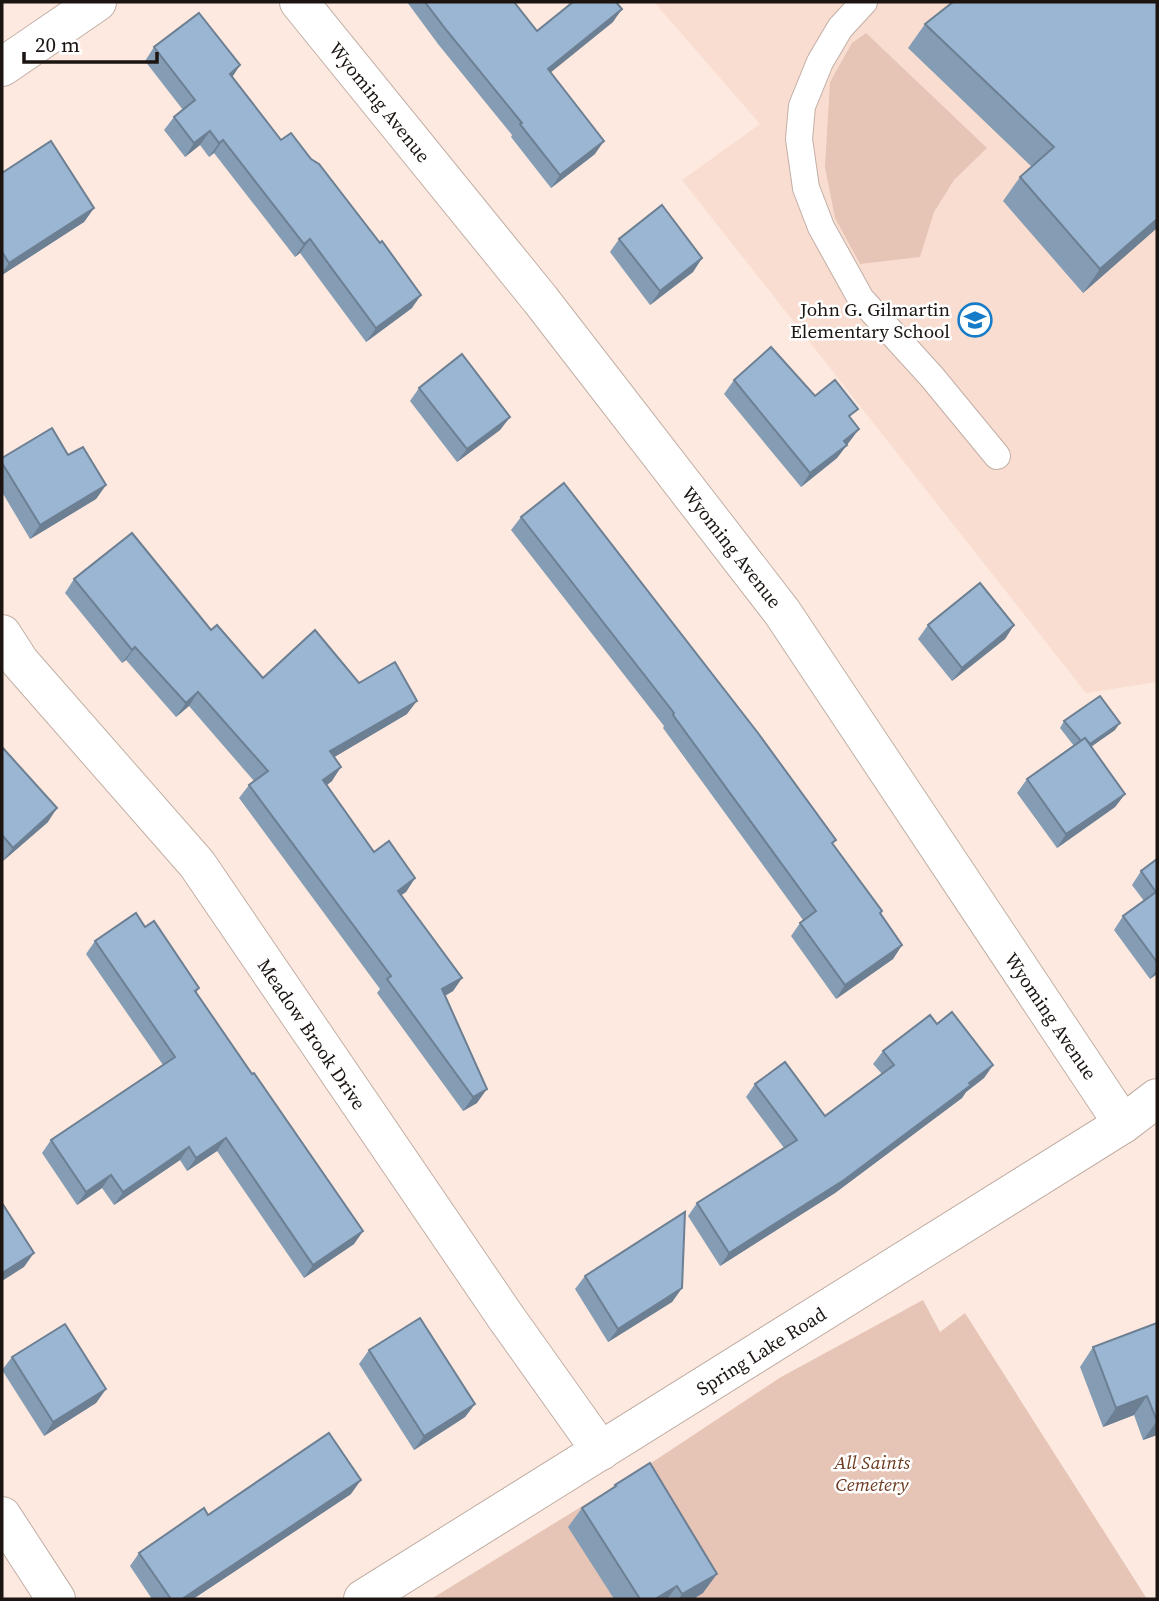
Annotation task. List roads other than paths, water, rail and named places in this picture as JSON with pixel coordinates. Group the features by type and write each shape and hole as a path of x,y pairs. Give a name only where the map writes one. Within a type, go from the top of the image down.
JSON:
{"street":[{"path":"2,67 97,2"},
{"name":"Wyoming Avenue","path":"299,2 540,299 782,612 1123,1124"},
{"name":"Meadow Brook Drive","path":"8,655 197,864 505,1317 601,1451"},
{"name":"Spring Lake Road","path":"363,1599 1123,1124 1157,1098"},
{"path":"2,1516 56,1599"}],"lane":[{"path":"864,2 840,28 820,62 802,106 799,139 806,188 821,227 862,299 932,377 997,456"}],"place":[{"name":"John G. Gilmartin Elementary School","path":"975,320"}],"park label":[{"name":"All Saints Cemetery","path":"872,1473"}]}
